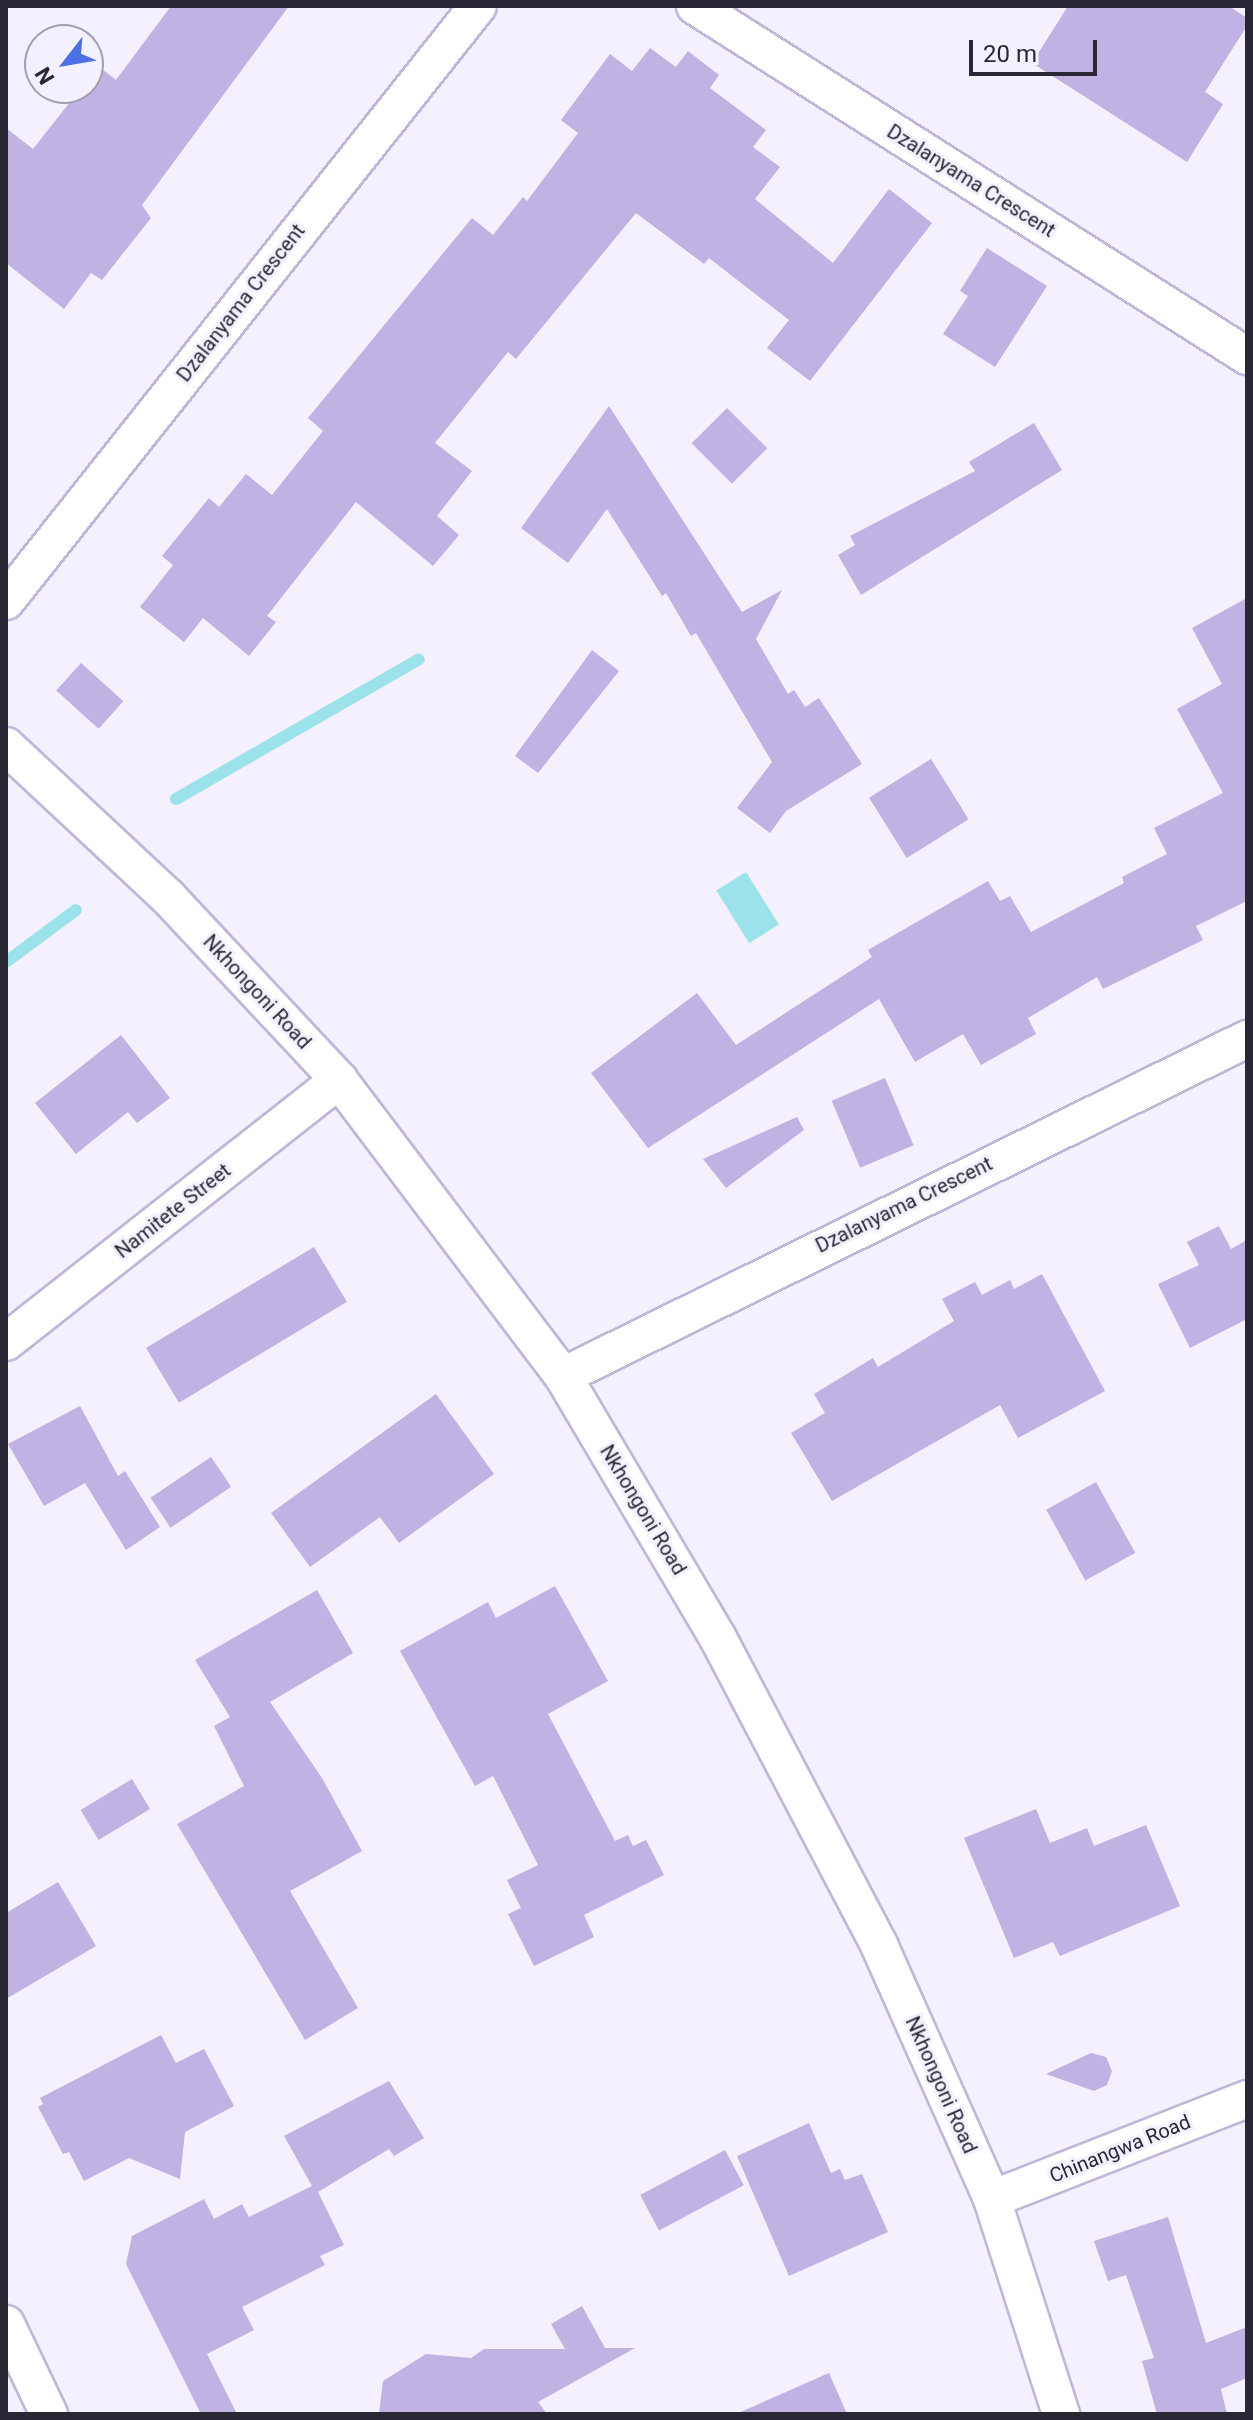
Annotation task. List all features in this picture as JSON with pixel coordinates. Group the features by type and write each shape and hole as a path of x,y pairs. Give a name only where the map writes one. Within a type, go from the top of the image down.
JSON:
{"street":[{"name":"Dzalanyama Crescent","path":"6,601 478,6"},
{"name":"Dzalanyama Crescent","path":"695,6 1247,356"},
{"name":"Nkhongoni Road","path":"6,746 168,897 339,1080 563,1376 649,1517 802,1792 880,1947 992,2199 1061,2414"},
{"name":"Dzalanyama Crescent","path":"563,1376 1247,1039"},
{"name":"Namitete Street","path":"6,1342 339,1080"},
{"name":"Chinangwa Road","path":"992,2199 1247,2099"},
{"path":"6,2324 49,2414"}],"water":[{"path":"746,872 779,925 749,943 716,891"}],"building":[{"path":"171,6 289,6 142,205 151,218 102,280 91,273 64,309 6,263 6,128 33,149 68,104 104,104 104,71 116,80"},
{"path":"1068,6 1229,6 1247,18 1247,26 1205,92 1223,104 1187,162 1032,63"},
{"path":"650,48 676,67 688,51 719,75 710,88 766,130 753,147 780,167 755,199 833,263 889,189 932,223 810,381 767,348 789,320 709,258 704,264 636,213 516,359 508,352 435,443 472,471 437,516 459,535 433,566 356,502 267,616 276,622 249,656 203,618 184,642 140,607 173,565 162,556 209,498 219,507 246,474 272,495 323,431 308,418 472,218 493,235 523,197 527,201 578,133 561,120 610,54 632,71"},
{"path":"987,248 1047,286 995,367 943,334 968,296 960,291"},
{"path":"609,406 742,612 782,590 756,639 788,694 794,690 805,707 819,698 862,764 786,811 770,833 737,808 772,762 696,633 691,636 666,593 662,596 607,509 568,563 521,528"},
{"path":"727,408 767,448 732,484 692,443"},
{"path":"1034,423 1062,470 861,595 838,555 855,545 850,536 975,471 969,462"},
{"path":"1247,598 1247,901 1196,926 1203,940 1103,989 1097,977 1028,1018 1036,1034 981,1065 963,1034 915,1062 879,999 648,1148 591,1073 697,993 736,1045 872,957 868,950 988,881 1000,901 1010,896 1031,932 1124,883 1122,877 1167,854 1154,828 1223,793 1177,709 1222,684 1192,628"},
{"path":"592,650 619,671 538,773 515,756"},
{"path":"81,663 123,701 99,729 56,690"},
{"path":"931,759 969,819 907,858 869,798"},
{"path":"121,1035 170,1098 137,1123 128,1112 76,1154 35,1103"},
{"path":"885,1078 914,1145 860,1168 832,1101"},
{"path":"797,1117 804,1130 726,1188 703,1159"},
{"path":"1219,1226 1231,1249 1247,1240 1247,1319 1190,1348 1158,1284 1199,1265 1187,1242"},
{"path":"314,1247 347,1302 179,1403 146,1348"},
{"path":"1042,1274 1105,1391 1018,1438 1000,1405 832,1501 791,1433 825,1413 814,1394 873,1358 878,1367 954,1321 942,1299 975,1282 982,1295 1010,1280 1014,1289"},
{"path":"436,1394 494,1474 399,1543 380,1517 310,1567 271,1513"},
{"path":"80,1406 118,1476 125,1471 160,1527 126,1550 85,1483 44,1506 8,1444"},
{"path":"211,1457 231,1487 171,1528 150,1498"},
{"path":"1096,1482 1135,1553 1085,1580 1046,1510"},
{"path":"555,1586 608,1681 548,1714 615,1841 628,1835 633,1846 646,1840 664,1875 584,1915 594,1937 534,1966 508,1914 521,1908 507,1880 538,1865 493,1776 475,1786 400,1651 488,1602 496,1618"},
{"path":"317,1590 353,1653 270,1702 322,1778 362,1851 290,1891 358,2008 305,2040 177,1824 244,1786 214,1726 230,1717 195,1660"},
{"path":"132,1779 150,1809 99,1840 81,1810"},
{"path":"1036,1809 1050,1843 1087,1828 1094,1846 1146,1825 1180,1906 1060,1956 1053,1942 1014,1958 964,1838"},
{"path":"58,1882 96,1946 6,1999 6,1913"},
{"path":"161,2035 176,2063 204,2049 234,2106 185,2132 180,2179 129,2158 84,2181 69,2152 63,2154 38,2107 43,2104 40,2098"},
{"path":"1091,2053 1106,2057 1112,2071 1107,2085 1094,2091 1046,2074"},
{"path":"389,2081 424,2138 394,2156 389,2149 318,2192 344,2245 320,2256 325,2265 242,2307 254,2330 207,2354 237,2414 201,2414 126,2264 132,2236 204,2199 214,2219 242,2204 249,2217 312,2186 284,2136"},
{"path":"809,2123 831,2173 840,2169 845,2180 862,2174 888,2232 789,2276 737,2156"},
{"path":"725,2150 744,2185 659,2230 640,2195"},
{"path":"1168,2217 1206,2343 1247,2327 1247,2378 1221,2389 1227,2414 1157,2414 1142,2361 1154,2358 1126,2275 1108,2281 1094,2241"},
{"path":"582,2306 605,2348 635,2348 538,2402 547,2414 379,2414 383,2381 426,2354 471,2358 484,2349 565,2349 551,2324"},
{"path":"829,2373 847,2414 736,2414"}],"waterway":[{"path":"176,799 419,659"},
{"path":"6,962 76,910"}]}
